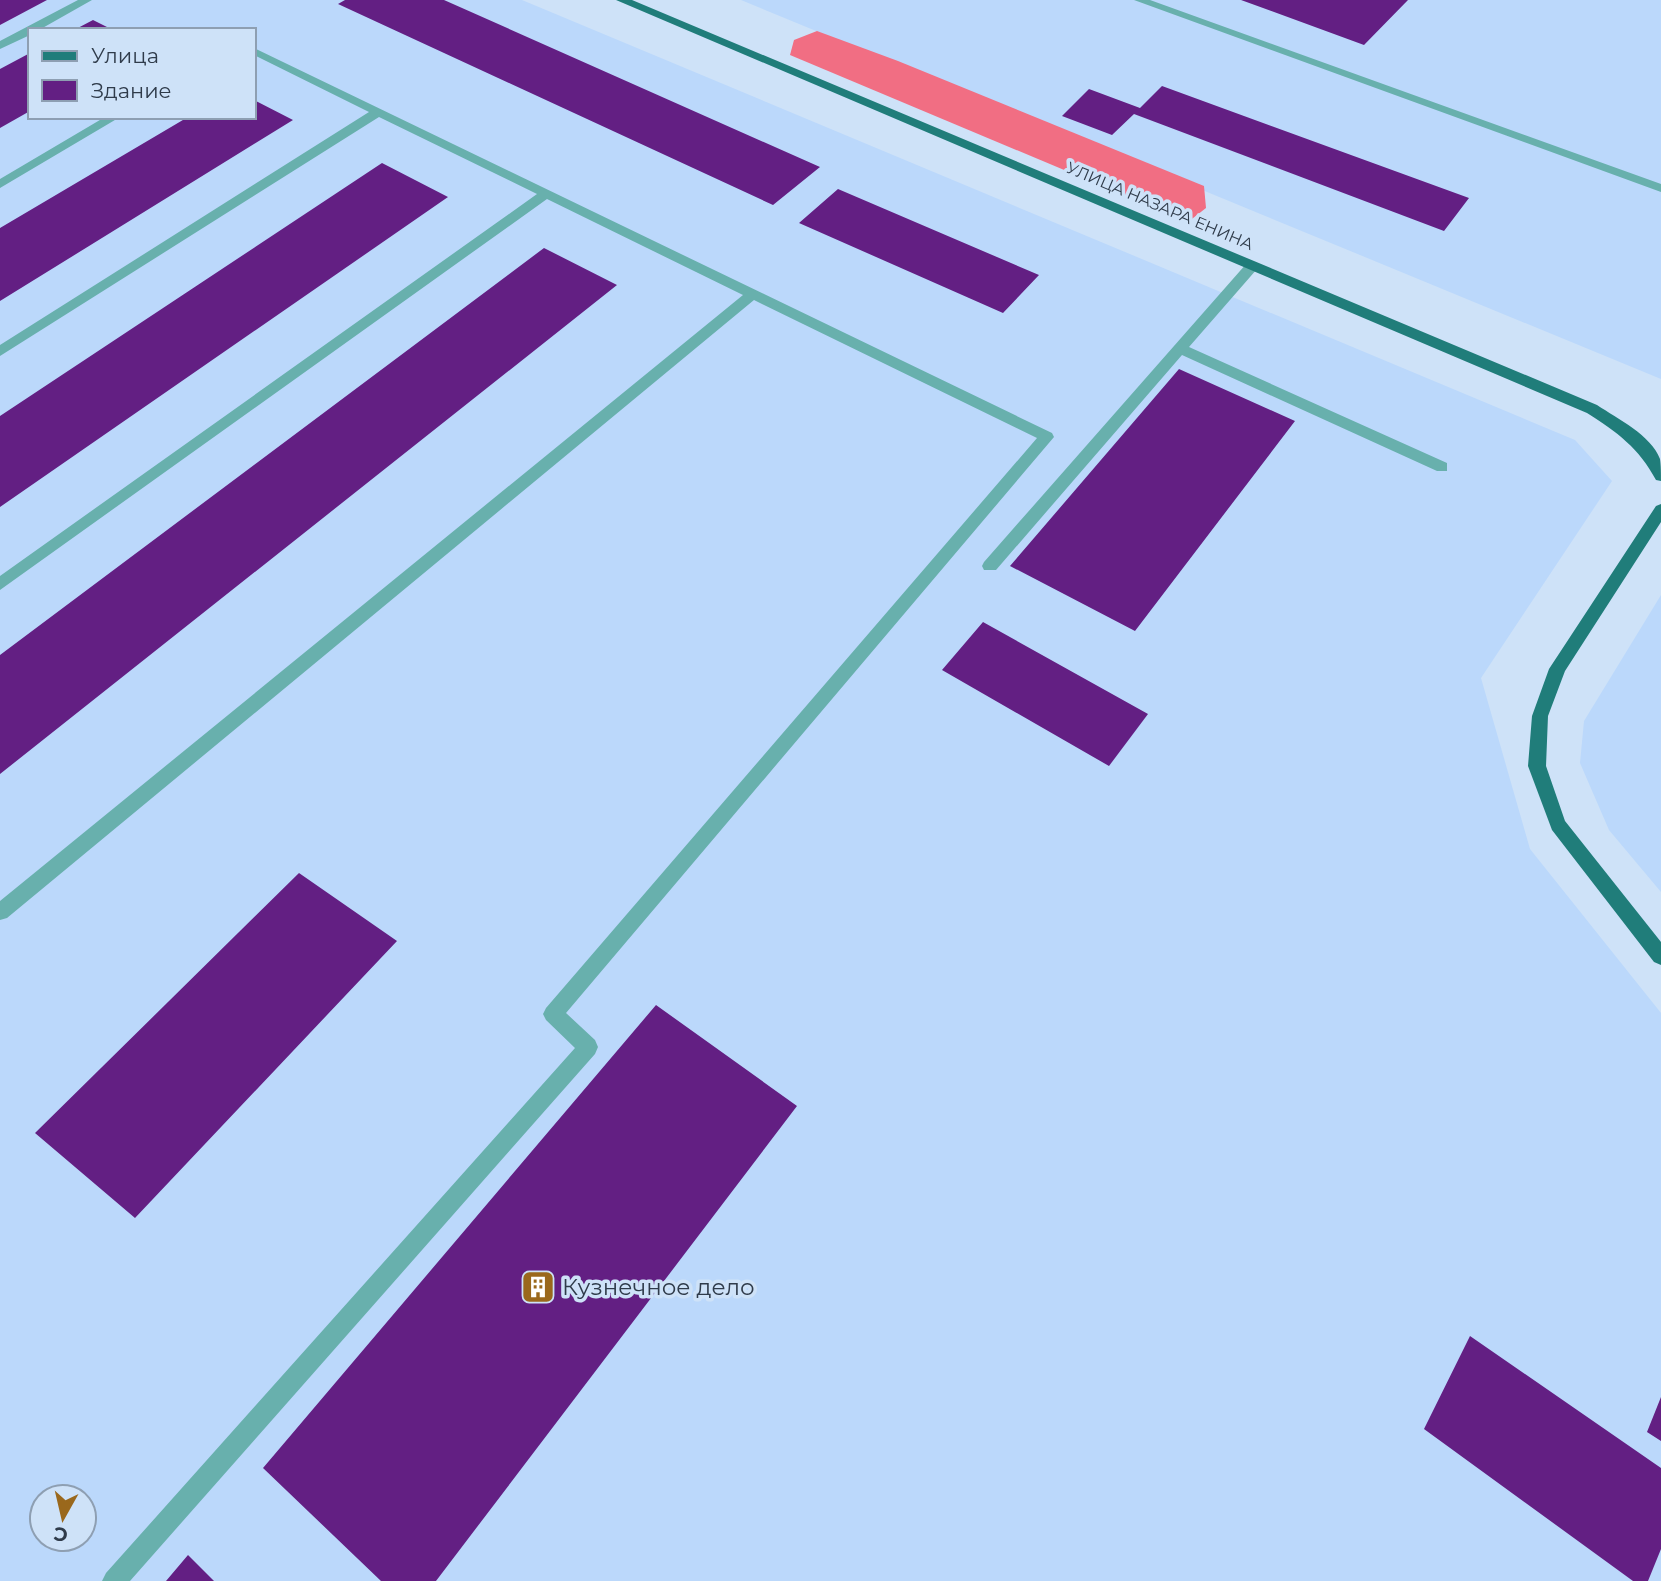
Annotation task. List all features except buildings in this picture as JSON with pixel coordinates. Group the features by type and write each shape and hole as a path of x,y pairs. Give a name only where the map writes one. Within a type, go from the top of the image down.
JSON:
{"main road":[{"name":"УЛИЦА НАЗАРА ЕНИНА","path":"622,0 1592,409 1657,452 1661,477"},
{"path":"1661,510 1557,669 1540,716 1536,766 1558,825 1661,956"}],"street":[{"path":"34,28 86,0"},
{"path":"1140,0 1661,188"},
{"path":"0,46 28,31"},
{"path":"114,1581 587,1046 553,1014 1047,437 256,52"},
{"path":"0,351 378,112"},
{"path":"0,184 111,119"},
{"path":"0,584 547,194"},
{"path":"990,566 1252,266"},
{"path":"0,912 753,294"},
{"path":"1180,349 1442,467"}],"shaded area":[{"path":"0,0 522,0 1575,440 1612,481 1481,678 1530,849 1661,1013 1661,1581 0,1581"},
{"path":"741,0 1661,0 1661,379"},
{"path":"817,31 898,61 1204,186 1206,208 1188,222 790,55 794,40"},
{"path":"1661,595 1661,892 1609,830 1580,763 1584,721"}],"place":[{"name":"Кузнечное дело","path":"538,1287"}]}
